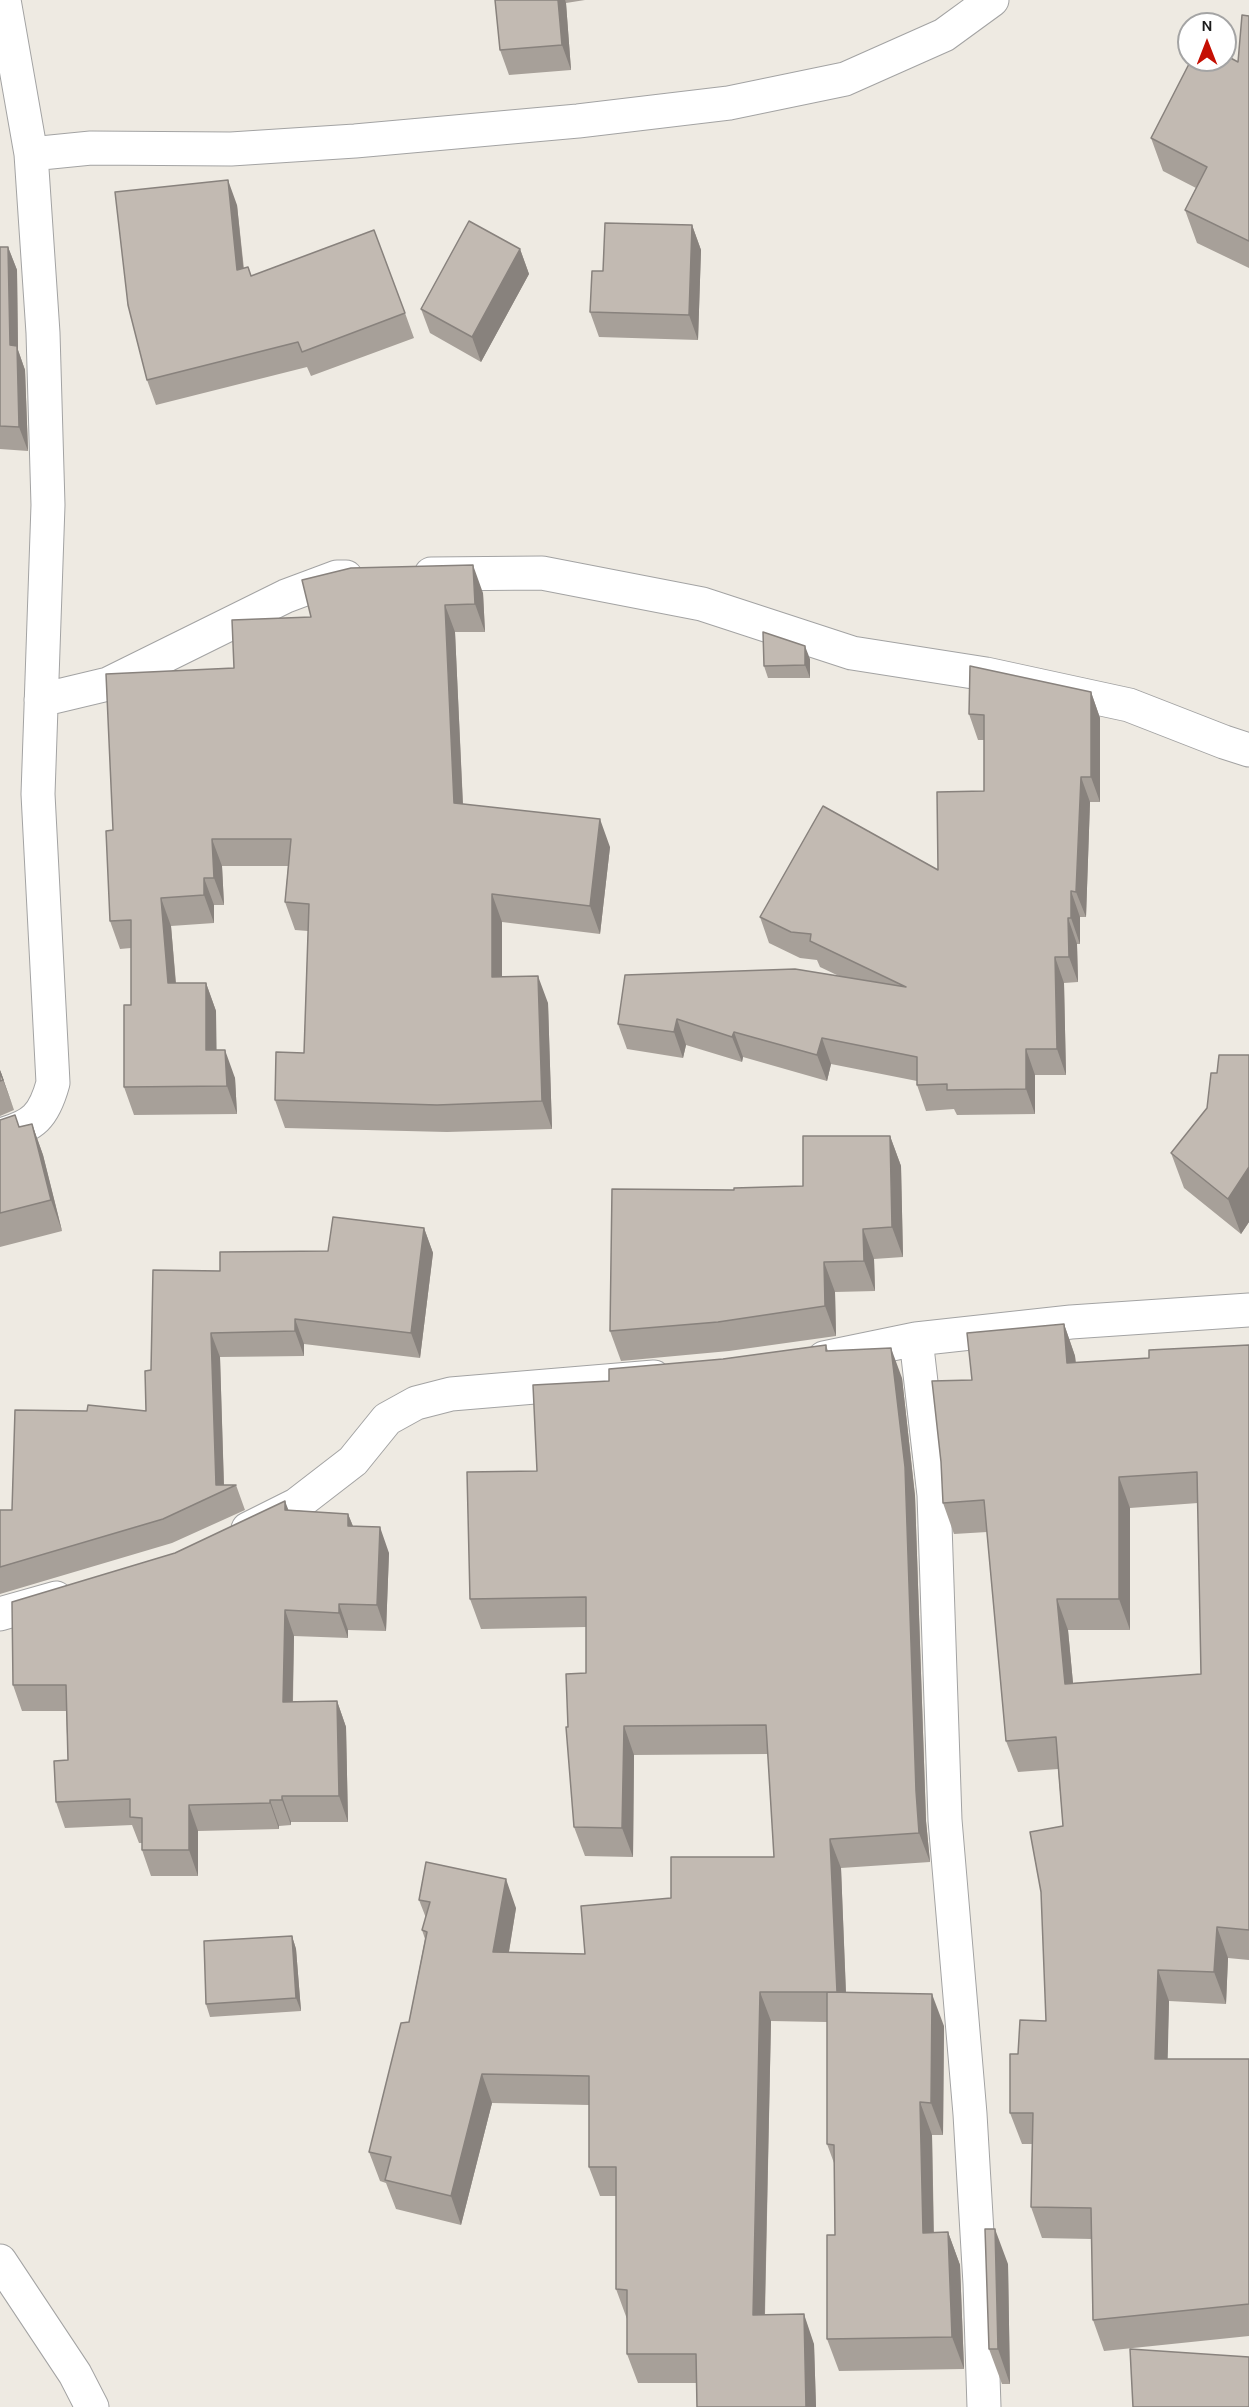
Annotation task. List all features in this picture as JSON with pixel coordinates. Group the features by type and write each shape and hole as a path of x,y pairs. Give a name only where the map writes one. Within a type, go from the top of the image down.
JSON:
{"street":[{"path":"0,1135 38,1118 48,1101 53,1083 38,794 48,505 43,333 31,154 4,0"},
{"path":"31,154 90,148 231,149 355,141 578,121 729,104 845,79 944,35 992,0"},
{"path":"41,700 108,684 286,596 337,577 542,573 702,604 852,653 986,674 1129,705 1249,750"},
{"path":"800,1361 916,1339 1071,1322 1249,1310"},
{"path":"916,1339 934,1495 945,1820 970,2114 980,2284 984,2407"},
{"path":"218,1544 296,1505 353,1461 387,1419 416,1403 451,1395 684,1374"},
{"path":"0,1614 82,1590"},
{"path":"0,2261 75,2374 92,2407"}],"building":[{"path":"495,0 558,0 562,45 500,50"},
{"path":"1242,15 1249,16 1249,241 1185,210 1207,167 1151,138 1185,72 1237,72"},
{"path":"228,180 237,270 248,267 251,276 374,230 405,313 302,352 298,342 147,380 128,305 115,192"},
{"path":"469,221 520,249 472,337 421,309"},
{"path":"605,223 692,225 689,315 590,312 592,271 603,271"},
{"path":"0,247 8,247 10,345 17,346 19,427 0,426"},
{"path":"473,565 475,604 445,605 454,803 600,819 590,906 492,894 492,977 538,976 542,1101 437,1105 275,1100 276,1052 304,1053 309,904 285,902 291,839 212,839 214,878 204,878 204,895 161,898 168,983 206,983 206,1050 225,1050 227,1086 124,1087 124,1005 131,1005 131,920 110,921 106,831 113,830 106,674 234,668 232,620 311,617 302,580 351,568"},
{"path":"763,632 805,646 805,665 764,666"},
{"path":"970,666 1091,692 1091,777 1081,777 1076,892 1071,891 1071,918 1068,918 1069,957 1055,957 1057,1049 1026,1049 1026,1089 947,1090 947,1084 917,1085 917,1057 822,1038 817,1055 734,1032 732,1037 677,1019 674,1032 618,1024 625,975 795,969 906,987 810,941 811,934 791,932 760,917 823,806 938,870 937,792 984,791 984,715 969,714"},
{"path":"1219,1055 1249,1055 1249,1167 1228,1199 1171,1153 1207,1108 1211,1073 1217,1073"},
{"path":"15,1115 19,1127 32,1124 51,1200 0,1213 0,1120"},
{"path":"803,1136 890,1136 892,1227 863,1229 864,1261 824,1262 825,1306 718,1322 610,1331 612,1189 734,1190 734,1188 803,1186"},
{"path":"333,1217 424,1228 411,1333 295,1319 295,1331 211,1333 216,1485 236,1485 163,1519 0,1567 0,1510 12,1510 15,1410 87,1411 88,1405 146,1411 145,1371 151,1370 153,1270 220,1271 220,1252 328,1251"},
{"path":"1064,1324 1067,1363 1149,1358 1149,1350 1249,1345 1249,1930 1217,1927 1214,1972 1158,1970 1155,2059 1249,2059 1249,2304 1093,2320 1091,2208 1031,2207 1033,2113 1010,2113 1010,2054 1018,2054 1020,2020 1046,2021 1041,1892 1030,1832 1063,1826 1056,1737 1006,1741 984,1500 943,1503 932,1381 972,1380 967,1333","holes":["1197,1472 1201,1674 1065,1684 1057,1599 1119,1599 1119,1477"]},
{"path":"826,1345 826,1351 891,1348 905,1467 919,1833 830,1839 837,1992 760,1992 753,2315 804,2314 806,2407 697,2407 696,2354 627,2354 627,2290 616,2289 616,2167 589,2167 589,2076 482,2074 451,2196 385,2180 391,2157 369,2152 401,2023 409,2022 427,1932 422,1930 430,1902 419,1900 426,1862 506,1879 493,1952 585,1954 581,1906 671,1898 671,1857 774,1857 766,1725 624,1726 622,1828 574,1827 566,1727 568,1727 566,1674 586,1673 586,1597 470,1599 467,1472 537,1471 533,1385 609,1381 609,1369 723,1359"},
{"path":"285,1501 285,1510 348,1514 348,1526 380,1527 377,1605 339,1604 339,1613 285,1610 283,1702 337,1701 339,1796 282,1796 282,1800 270,1800 270,1803 189,1805 189,1850 142,1850 142,1818 130,1817 130,1799 56,1802 54,1761 68,1760 66,1685 13,1685 12,1602 175,1553"},
{"path":"292,1936 296,1998 206,2004 204,1941"},
{"path":"827,1992 932,1994 931,2103 920,2102 923,2233 948,2232 952,2337 827,2339 827,2235 835,2235 834,2145 827,2144"},
{"path":"985,2229 995,2229 998,2349 989,2349"},
{"path":"1130,2349 1249,2357 1249,2407 1133,2407"}]}
